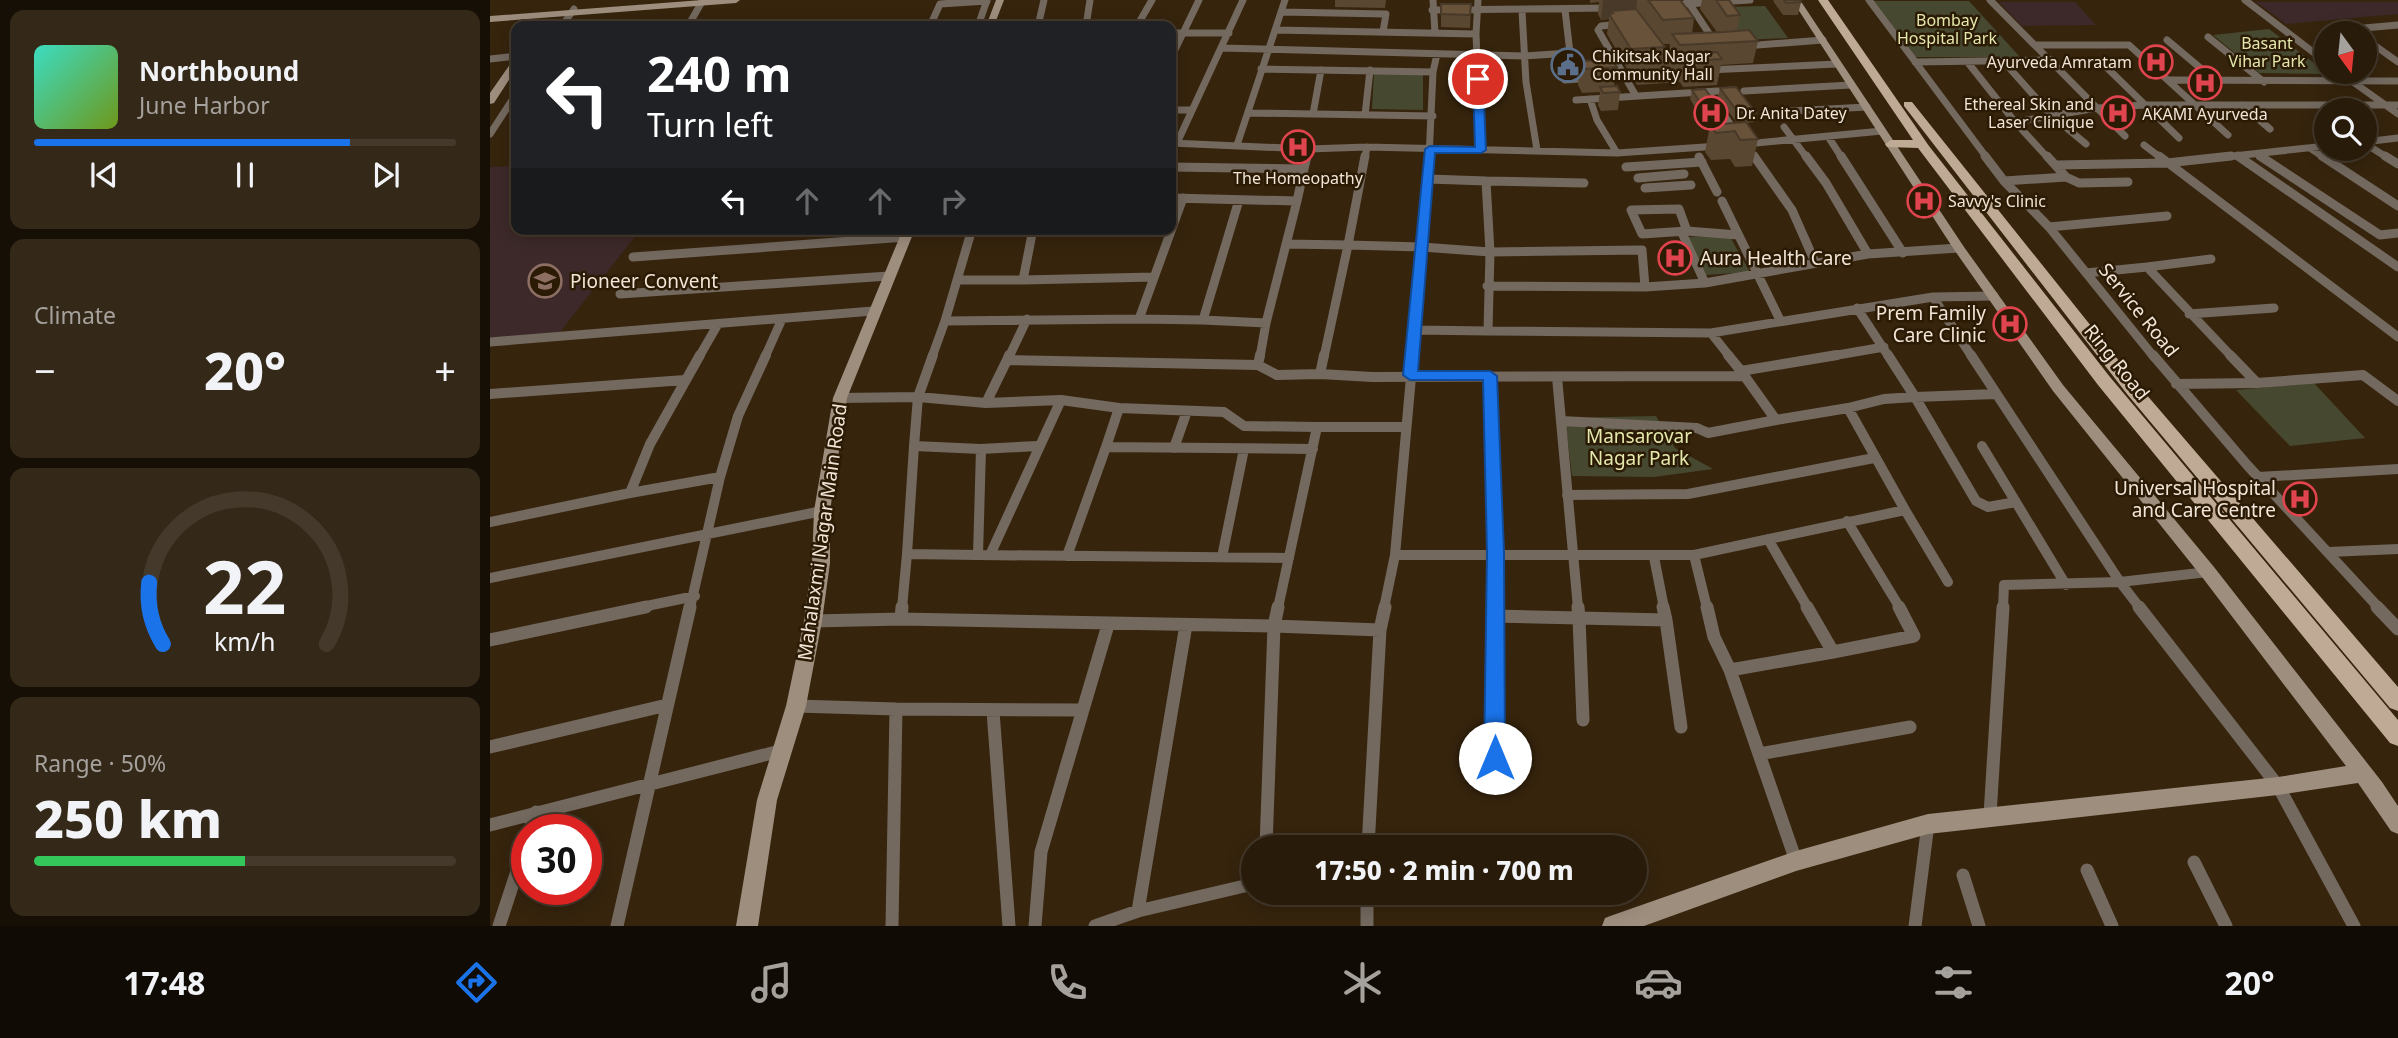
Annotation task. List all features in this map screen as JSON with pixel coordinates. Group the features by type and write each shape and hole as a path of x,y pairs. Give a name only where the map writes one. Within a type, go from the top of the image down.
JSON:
{"main road":[{"name":"Ring Road","path":"1823,0 1922,144 2104,381 2398,736"},
{"name":"Ring Road","path":"1837,0 1920,120 2133,390 2398,702"},
{"path":"1886,138 1922,144"}],"street":[{"path":"566,21 573,11 678,0"},
{"path":"490,18 736,0"},
{"path":"932,21 940,4 987,0 980,21"},
{"path":"992,21 1000,0"},
{"path":"1039,21 1044,0"},
{"path":"1087,21 1090,0"},
{"path":"1141,21 1152,0"},
{"path":"1176,47 1199,0"},
{"path":"1176,139 1243,0"},
{"path":"1237,145 1250,113 1261,69 1285,0"},
{"path":"1433,0 1435,33"},
{"path":"1478,0 1476,34 1481,150"},
{"path":"1655,5 1750,0"},
{"path":"1796,0 1959,248 2058,388 2208,572 2398,824"},
{"name":"Service Road","path":"1869,0 2004,181 2049,227 2176,384 2398,629"},
{"path":"1990,0 2124,136"},
{"path":"2245,0 2314,53"},
{"path":"691,21 703,1"},
{"path":"1688,2 1715,48 1727,47"},
{"path":"1669,5 1677,16"},
{"path":"1432,10 1616,8"},
{"path":"1222,48 1477,56 1570,53 1565,10"},
{"path":"1522,11 1524,56 1537,150"},
{"path":"546,21 553,12"},
{"path":"1281,12 1386,13 1383,32"},
{"path":"1636,23 1601,26 1598,30 1636,96"},
{"path":"2377,27 2398,25"},
{"path":"2390,26 2398,32"},
{"path":"1275,30 1476,34"},
{"path":"1176,33 1229,33"},
{"path":"2208,37 2264,82"},
{"path":"1741,46 1823,40"},
{"path":"2167,40 2217,82"},
{"path":"2035,45 2129,45 2228,135"},
{"path":"2377,47 2398,62"},
{"path":"1369,835 1380,630 1395,555 1429,179 1433,72 1437,54"},
{"path":"490,59 511,57"},
{"path":"1915,62 1969,64 2052,60"},
{"path":"2100,61 2179,138"},
{"path":"2004,62 2051,115 2086,144"},
{"path":"1695,71 1838,64"},
{"path":"1969,64 2015,122 2066,177 2079,183 2128,182"},
{"path":"1261,69 1433,72"},
{"path":"490,101 511,70"},
{"path":"1313,114 1321,70"},
{"path":"1365,115 1370,70"},
{"path":"1565,80 1660,74"},
{"path":"2169,80 2314,82"},
{"path":"2377,81 2398,81"},
{"path":"2356,84 2398,114"},
{"path":"1744,91 1851,85"},
{"path":"1576,100 1733,90"},
{"path":"1707,92 1792,210 1815,262"},
{"path":"1590,99 1597,120 1617,153"},
{"path":"490,134 511,102"},
{"path":"2242,105 2270,129"},
{"path":"2015,122 2097,107 2398,105"},
{"path":"1790,111 1867,107"},
{"path":"1176,110 1190,110"},
{"path":"1250,113 1433,116"},
{"path":"1784,128 1826,183 1868,254"},
{"path":"1176,143 1309,149 1367,147 1617,153 1829,138 1886,138"},
{"path":"1829,138 1903,253"},
{"path":"2377,141 2398,138"},
{"path":"2144,145 2398,337"},
{"path":"1320,374 1367,147"},
{"path":"1695,148 1717,192"},
{"path":"2310,148 2398,206"},
{"path":"2056,166 2167,163 2314,148"},
{"path":"1258,365 1309,149"},
{"path":"2377,151 2398,164"},
{"path":"2257,154 2380,235"},
{"path":"2238,156 2398,267"},
{"path":"1626,167 1702,162"},
{"path":"1645,188 1693,189 1679,164"},
{"path":"1176,167 1304,169"},
{"path":"1638,178 1685,174"},
{"path":"2004,181 2066,177"},
{"path":"1429,179 1584,183"},
{"path":"1486,181 1490,253 1487,286 1488,331"},
{"path":"1176,198 1297,201"},
{"path":"1176,217 1183,198"},
{"path":"1203,320 1239,200"},
{"path":"1721,201 1780,320"},
{"path":"1645,288 1642,234 1632,210 1678,205 1687,231"},
{"path":"2049,227 2167,216"},
{"path":"1642,234 1687,231 1738,235"},
{"path":"1687,231 1683,235 1705,283"},
{"path":"2355,238 2398,233"},
{"path":"633,257 885,235"},
{"name":"Mahalaxmi Nagar Main Road","path":"747,926 767,800 796,706 813,621 821,563 822,511 839,398 873,311 907,235"},
{"path":"901,620 918,397 959,280 970,235"},
{"path":"1023,280 1032,235"},
{"path":"1139,320 1169,235"},
{"path":"1286,244 1422,247 1490,253 1642,250"},
{"path":"1487,286 1645,288 1758,275 1868,254 1959,248"},
{"path":"2086,273 2211,259"},
{"path":"2147,267 2257,383"},
{"path":"620,294 889,276"},
{"path":"959,280 1154,277"},
{"path":"1415,330 1711,333 1933,297 1994,296"},
{"path":"1933,297 2120,582 2278,786 2354,926"},
{"path":"1857,308 1884,347 1976,501 1988,507 2016,502"},
{"path":"2189,314 2274,308"},
{"path":"490,342 873,311"},
{"path":"945,321 1027,318 1266,323"},
{"path":"986,402 1027,318"},
{"path":"617,926 667,705 695,596 720,477 738,416 782,319"},
{"path":"630,493 650,444 718,324"},
{"path":"1711,333 1776,420"},
{"path":"1007,360 1258,365 1277,375 1556,377 1742,374 1884,347"},
{"path":"2176,384 2257,383 2362,375 2379,384 2398,401"},
{"path":"1490,376 1495,552 1495,758"},
{"path":"1556,377 1567,495 1576,553 1583,720"},
{"path":"490,394 685,380"},
{"path":"1561,421 1697,428 1708,433 1884,399 1996,394"},
{"path":"839,398 918,397 986,402 1061,400 1119,408 1224,412 1244,426 1406,427"},
{"path":"984,555 1061,400"},
{"path":"1067,556 1119,408"},
{"path":"1848,408 1874,458 1948,582"},
{"path":"1174,448 1187,411"},
{"path":"1266,835 1274,626 1317,427"},
{"path":"914,446 981,449 1037,446"},
{"path":"1982,446 2066,585"},
{"path":"1106,447 1313,449"},
{"path":"981,449 984,555"},
{"path":"1222,557 1244,449"},
{"path":"1567,495 1688,494 1874,458"},
{"path":"2258,477 2398,469"},
{"path":"490,522 720,477"},
{"path":"1395,555 1495,552 1654,557 1694,555 1905,510"},
{"path":"490,578 822,511"},
{"path":"1730,670 1906,640 1914,636 1847,521"},
{"path":"1768,539 1833,652"},
{"path":"2329,552 2398,549"},
{"path":"906,554 1289,558"},
{"path":"1694,555 1714,638 1730,670 1796,861"},
{"path":"1654,557 1681,727"},
{"path":"1990,815 2004,585 2120,582 2208,572"},
{"path":"490,640 695,596"},
{"path":"1495,616 1666,620"},
{"path":"813,621 901,620 1380,630"},
{"path":"1035,926 1041,852 1108,625"},
{"path":"1138,911 1186,625"},
{"path":"490,747 667,705"},
{"path":"796,706 993,711 1083,710"},
{"path":"892,926 896,709"},
{"path":"993,711 1009,926"},
{"path":"1759,754 1910,727"},
{"path":"490,825 780,751"},
{"path":"1613,926 1796,861 1928,824 1990,815 2278,786 2362,773"},
{"path":"1915,926 1928,824"},
{"path":"2194,862 2226,926"},
{"path":"2087,870 2112,926"},
{"path":"1963,875 1979,926"},
{"path":"1095,926 1138,911 1241,887"},
{"path":"499,926 511,890"},
{"path":"1367,905 1367,926"}],"shaded area":[{"path":"1999,2 2075,2 2096,25 2022,26"},
{"path":"2256,2 2398,2 2398,14 2286,24"},
{"name":"Pioneer Convent","path":"511,166 511,235 636,235 560,332 490,339 490,167"}],"green space":[{"name":"Bombay Hospital Park","path":"1873,1 1969,1 2020,57 1915,57"},
{"path":"1765,6 1788,38 1742,40 1722,7"},
{"name":"Basant Vihar Park","path":"2269,29 2314,63 2314,74 2259,73 2213,35"},
{"path":"1374,73 1423,74 1423,110 1372,109"},
{"path":"1729,235 1750,272 1706,275 1687,237"},
{"path":"2314,383 2365,438 2290,446 2236,390"},
{"name":"Mansarovar Nagar Park","path":"1656,416 1675,448 1713,469 1654,477 1572,476 1565,418"}],"building":[{"path":"1648,0 1680,0 1694,18 1663,20"},
{"path":"1716,0 1729,0 1740,15 1727,16"},
{"path":"1784,0 1800,0 1801,2 1786,3"},
{"path":"1441,4 1471,4 1470,15 1441,14"},
{"path":"1636,9 1665,47 1631,49 1609,14 1613,13 1611,11"},
{"path":"1749,30 1758,41 1680,45 1672,34 1724,32"},
{"path":"1717,52 1722,59 1687,61 1684,56 1640,59 1638,56"},
{"path":"1612,60 1617,67 1585,69 1580,61"},
{"path":"1617,86 1620,92 1603,93 1600,87"},
{"path":"1736,87 1756,113 1739,114 1720,88"},
{"path":"1705,89 1716,104 1701,104 1692,90"},
{"path":"1746,122 1758,139 1740,140 1735,131 1716,133 1710,125"}],"place":[{"name":"Ayurveda Amratam","path":"2156,62"},
{"name":"Chikitsak Nagar Community Hall","path":"1568,65"},
{"name":"AKAMI Ayurveda","path":"2205,83"},
{"name":"Dr. Anita Datey","path":"1711,113"},
{"name":"Ethereal Skin and Laser Clinique","path":"2118,113"},
{"name":"The Homeopathy","path":"1298,147"},
{"name":"Savvy's Clinic","path":"1924,201"},
{"name":"Aura Health Care","path":"1675,258"},
{"name":"Pioneer Convent","path":"545,281"},
{"name":"Prem Family Care Clinic","path":"2010,324"},
{"name":"Universal Hospital and Care Centre","path":"2300,499"}],"route":[{"path":"1478,79 1481,150 1430,149 1410,375 1490,376 1495,552 1495,758"}]}
